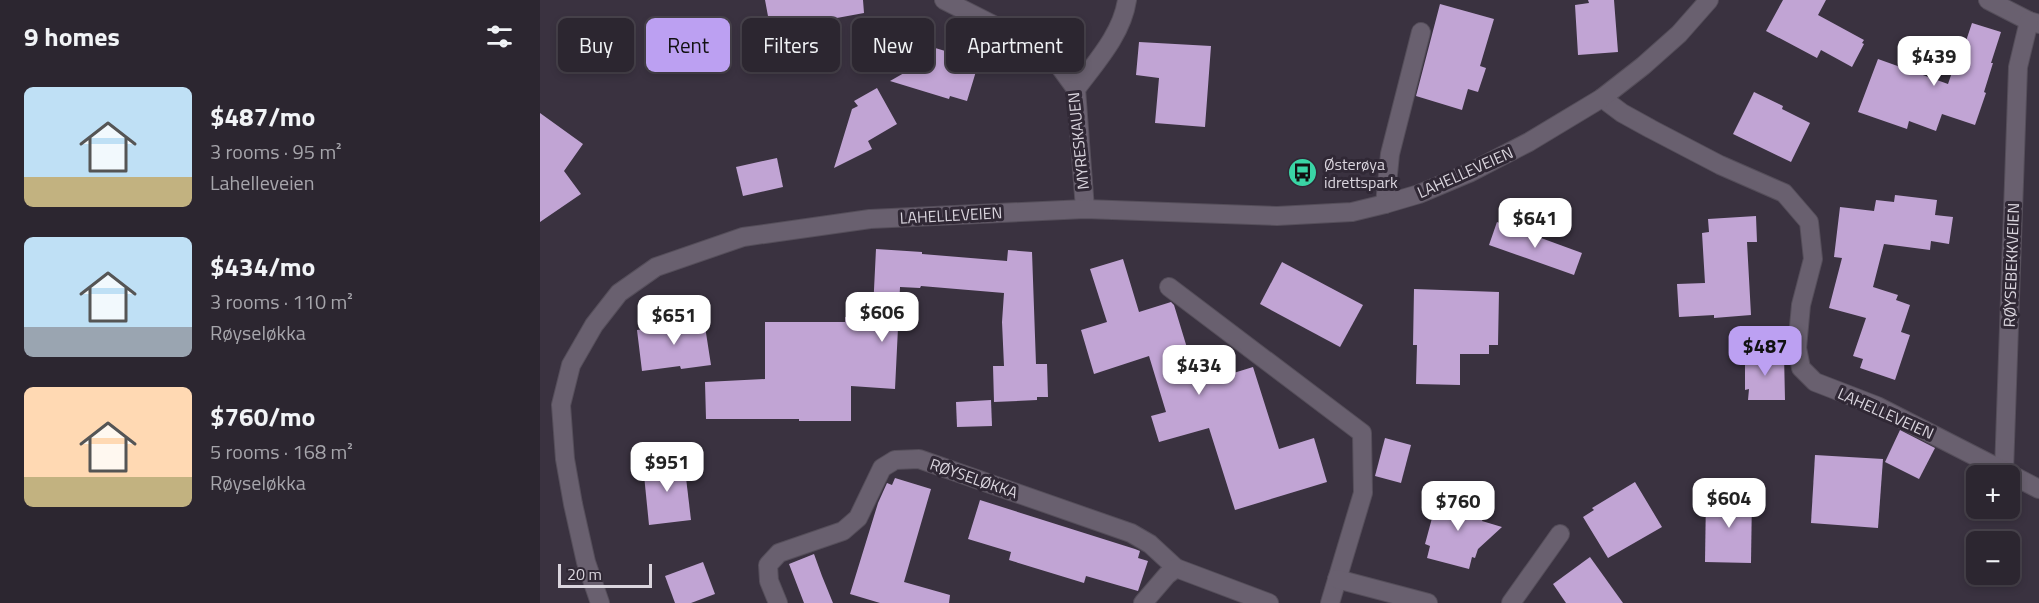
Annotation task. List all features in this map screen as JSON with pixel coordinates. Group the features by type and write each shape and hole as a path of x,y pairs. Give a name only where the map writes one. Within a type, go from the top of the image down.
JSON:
{"street":[{"name":"MYRESKAUEN","path":"944,0 1038,47 1060,67 1076,89 1085,209"},
{"path":"1076,89 1109,44 1126,9 1127,0"},
{"name":"LAHELLEVEIEN","path":"600,603 586,562 573,504 565,459 561,405 571,365 594,325 619,293 656,267 743,237 870,219 1085,209 1277,216 1352,212 1385,204 1419,194 1469,173 1529,142 1602,98 1679,34 1709,0"},
{"path":"1988,0 2034,22"},
{"name":"RØYSEBEKKVEIEN","path":"2004,465 2018,67 2034,22"},
{"path":"1385,204 1390,154 1421,32"},
{"name":"LAHELLEVEIEN","path":"1602,98 1622,113 1651,129 1720,165 1784,193 1809,222 1813,260 1801,305 1797,348 1801,368 1815,382 1877,406 1992,465"},
{"path":"1169,287 1362,433 1363,493 1330,603"},
{"name":"RØYSELØKKA","path":"778,603 769,581 768,565 778,553 843,531 858,518 882,468 895,459 920,459 1131,532 1150,544 1176,568 1269,603"},
{"path":"2020,479 2039,489"},
{"path":"1510,603 1560,534"},
{"path":"1143,603 1176,568"},
{"path":"1337,579 1428,603"}],"building":[{"path":"765,0 863,0 864,13 837,18 768,18"},
{"path":"1588,0 1614,0 1618,52 1578,55 1575,5 1589,3"},
{"path":"1783,0 1826,0 1818,15 1864,40 1852,67 1821,50 1817,58 1766,31"},
{"path":"1440,4 1494,19 1480,66 1486,68 1478,92 1468,89 1462,110 1416,96"},
{"path":"1972,23 2001,32 1991,63 1993,63 1984,92 1986,93 1975,125 1942,114 1936,131 1909,121 1907,129 1858,112 1878,59 1948,84"},
{"path":"1139,42 1211,46 1205,127 1155,123 1159,78 1136,75"},
{"path":"934,48 946,51 946,72 976,72 967,101 950,96 949,99 890,81 904,73 901,72 934,72"},
{"path":"877,88 897,124 868,141 872,149 834,168 852,109 858,106 854,101"},
{"path":"1754,92 1810,123 1791,162 1733,134"},
{"path":"540,113 583,144 564,171 581,194 540,222"},
{"path":"777,158 783,187 743,196 736,167"},
{"path":"1895,195 1937,200 1935,215 1953,217 1949,244 1931,241 1930,250 1884,244 1873,287 1898,295 1896,300 1910,305 1901,332 1910,335 1895,380 1860,368 1863,359 1853,356 1866,318 1829,308 1842,258 1834,257 1840,207 1874,211 1876,200 1894,202"},
{"path":"1756,216 1757,242 1747,242 1751,315 1714,318 1714,315 1679,317 1677,284 1705,283 1702,233 1709,232 1708,219"},
{"path":"1497,222 1582,253 1574,275 1489,245"},
{"path":"876,249 1007,261 1008,250 1032,252 1036,364 1047,364 1048,397 1037,397 1037,400 994,402 993,366 1004,366 1002,322 1004,293 921,286 920,288 900,287 895,389 851,386 851,421 706,419 705,382 765,379 765,322 845,322 845,317 858,318 859,309 873,310"},
{"path":"1123,259 1139,312 1171,302 1174,305 1198,384 1253,367 1279,449 1314,438 1327,482 1235,510 1209,428 1159,442 1151,416 1166,412 1149,356 1094,374 1081,330 1107,322 1090,269"},
{"path":"1282,262 1363,305 1340,347 1260,304"},
{"path":"1414,289 1499,292 1498,345 1489,345 1489,354 1460,354 1460,385 1416,384 1417,345 1413,345"},
{"path":"704,320 711,365 642,371 637,330"},
{"path":"1745,354 1784,354 1785,400 1748,400 1749,389 1745,390"},
{"path":"991,400 992,426 957,427 956,402"},
{"path":"1900,430 1935,448 1919,479 1885,462"},
{"path":"1385,438 1411,445 1401,483 1375,476"},
{"path":"1815,455 1883,459 1878,528 1811,523"},
{"path":"684,461 691,520 649,525 643,465"},
{"path":"895,478 931,489 904,582 950,595 949,603 880,603 850,594 878,503 887,483 892,485"},
{"path":"1635,482 1662,527 1608,558 1583,517 1594,510 1592,508"},
{"path":"1706,495 1752,495 1751,563 1705,562"},
{"path":"1438,496 1486,509 1482,521 1502,527 1478,549 1475,558 1472,557 1469,569 1427,558 1430,546 1425,544"},
{"path":"980,500 1140,551 1138,558 1148,561 1138,591 1086,576 1084,583 1009,560 1011,552 968,539"},
{"path":"814,554 833,603 804,603 789,564"},
{"path":"1590,557 1623,603 1566,603 1553,584"},
{"path":"703,562 715,594 691,603 675,603 665,576"}],"place":[{"name":"Østerøya idrettspark","path":"1303,173"}]}
